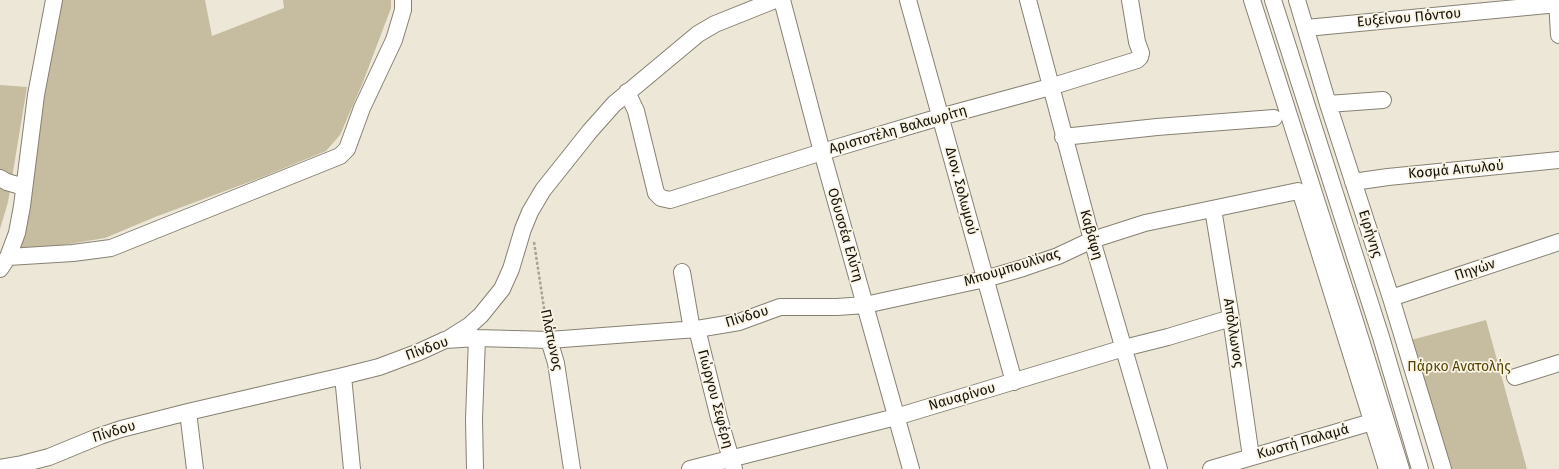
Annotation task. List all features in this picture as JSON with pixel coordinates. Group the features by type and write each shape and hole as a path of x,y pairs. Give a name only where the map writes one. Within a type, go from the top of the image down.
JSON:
{"street":[{"path":"4,263 17,232 36,95 54,0"},
{"path":"4,263 111,248 340,156 347,149 362,108 394,40 403,10 403,0"},
{"path":"445,340 470,325 481,315 502,289 511,269 523,229 530,212 543,190 590,131 614,104 698,34 715,24 775,0"},
{"name":"Οδυσσέα Ελύτη","path":"782,0 822,152 911,469"},
{"name":"Διον. Σολωμού","path":"908,0 1014,382"},
{"name":"Καβάφη","path":"1028,0 1063,137 1159,469"},
{"name":"Αριστοτέλη Βαλαωρίτη","path":"627,92 636,111 656,193 661,198 670,200 822,152 940,117 1050,87 1137,60 1140,58 1141,53 1136,37 1130,0"},
{"path":"1252,0 1401,469"},
{"path":"1273,0 1381,337 1420,469"},
{"name":"Ειρήνης","path":"1297,0 1328,104 1391,298 1443,469"},
{"path":"1558,2 1559,35"},
{"name":"Ευξείνου Πόντου","path":"1306,28 1558,2"},
{"path":"1328,104 1383,100"},
{"path":"1063,137 1158,127 1274,118"},
{"name":"Κοσμά Αιτωλού","path":"1353,182 1388,177 1559,160"},
{"path":"0,178 6,182 24,187"},
{"name":"Μπουμπουλίνας","path":"865,304 985,279 1051,258 1092,240 1145,224 1298,191 1301,194 1304,203 1372,422"},
{"name":"Απόλλωνος","path":"1213,209 1231,318 1251,457"},
{"name":"Πηγών","path":"1391,298 1559,242"},
{"name":"Γιώργου Σεφέρη","path":"682,272 695,330 733,464"},
{"name":"Πίνδου","path":"0,468 49,457 100,436 188,412 343,376 403,358 445,340 477,338 549,340 695,330 739,322 780,307 837,307 865,304"},
{"name":"Ναυαρίνου","path":"690,469 733,464 1014,382 1124,348 1168,337 1231,318"},
{"path":"475,469 474,419 477,338"},
{"name":"Πλάτωνος","path":"549,340 558,371 572,469"},
{"path":"1515,377 1559,363"},
{"path":"343,376 352,469"},
{"path":"188,412 195,469"},
{"path":"1372,422 1387,469"},
{"name":"Κωστή Παλαμά","path":"1211,469 1372,422"}],"path":[{"name":"Πλάτωνος","path":"533,235 549,340"}],"green space":[{"path":"61,0 205,0 212,36 284,8 283,0 391,0 391,8 363,82 340,135 326,151 260,178 155,217 105,238 63,245 19,248 38,118"},
{"path":"0,85 27,87 8,202 0,229"},
{"name":"Πάρκο Ανατολής","path":"1486,320 1527,469 1449,469 1411,340"}]}
